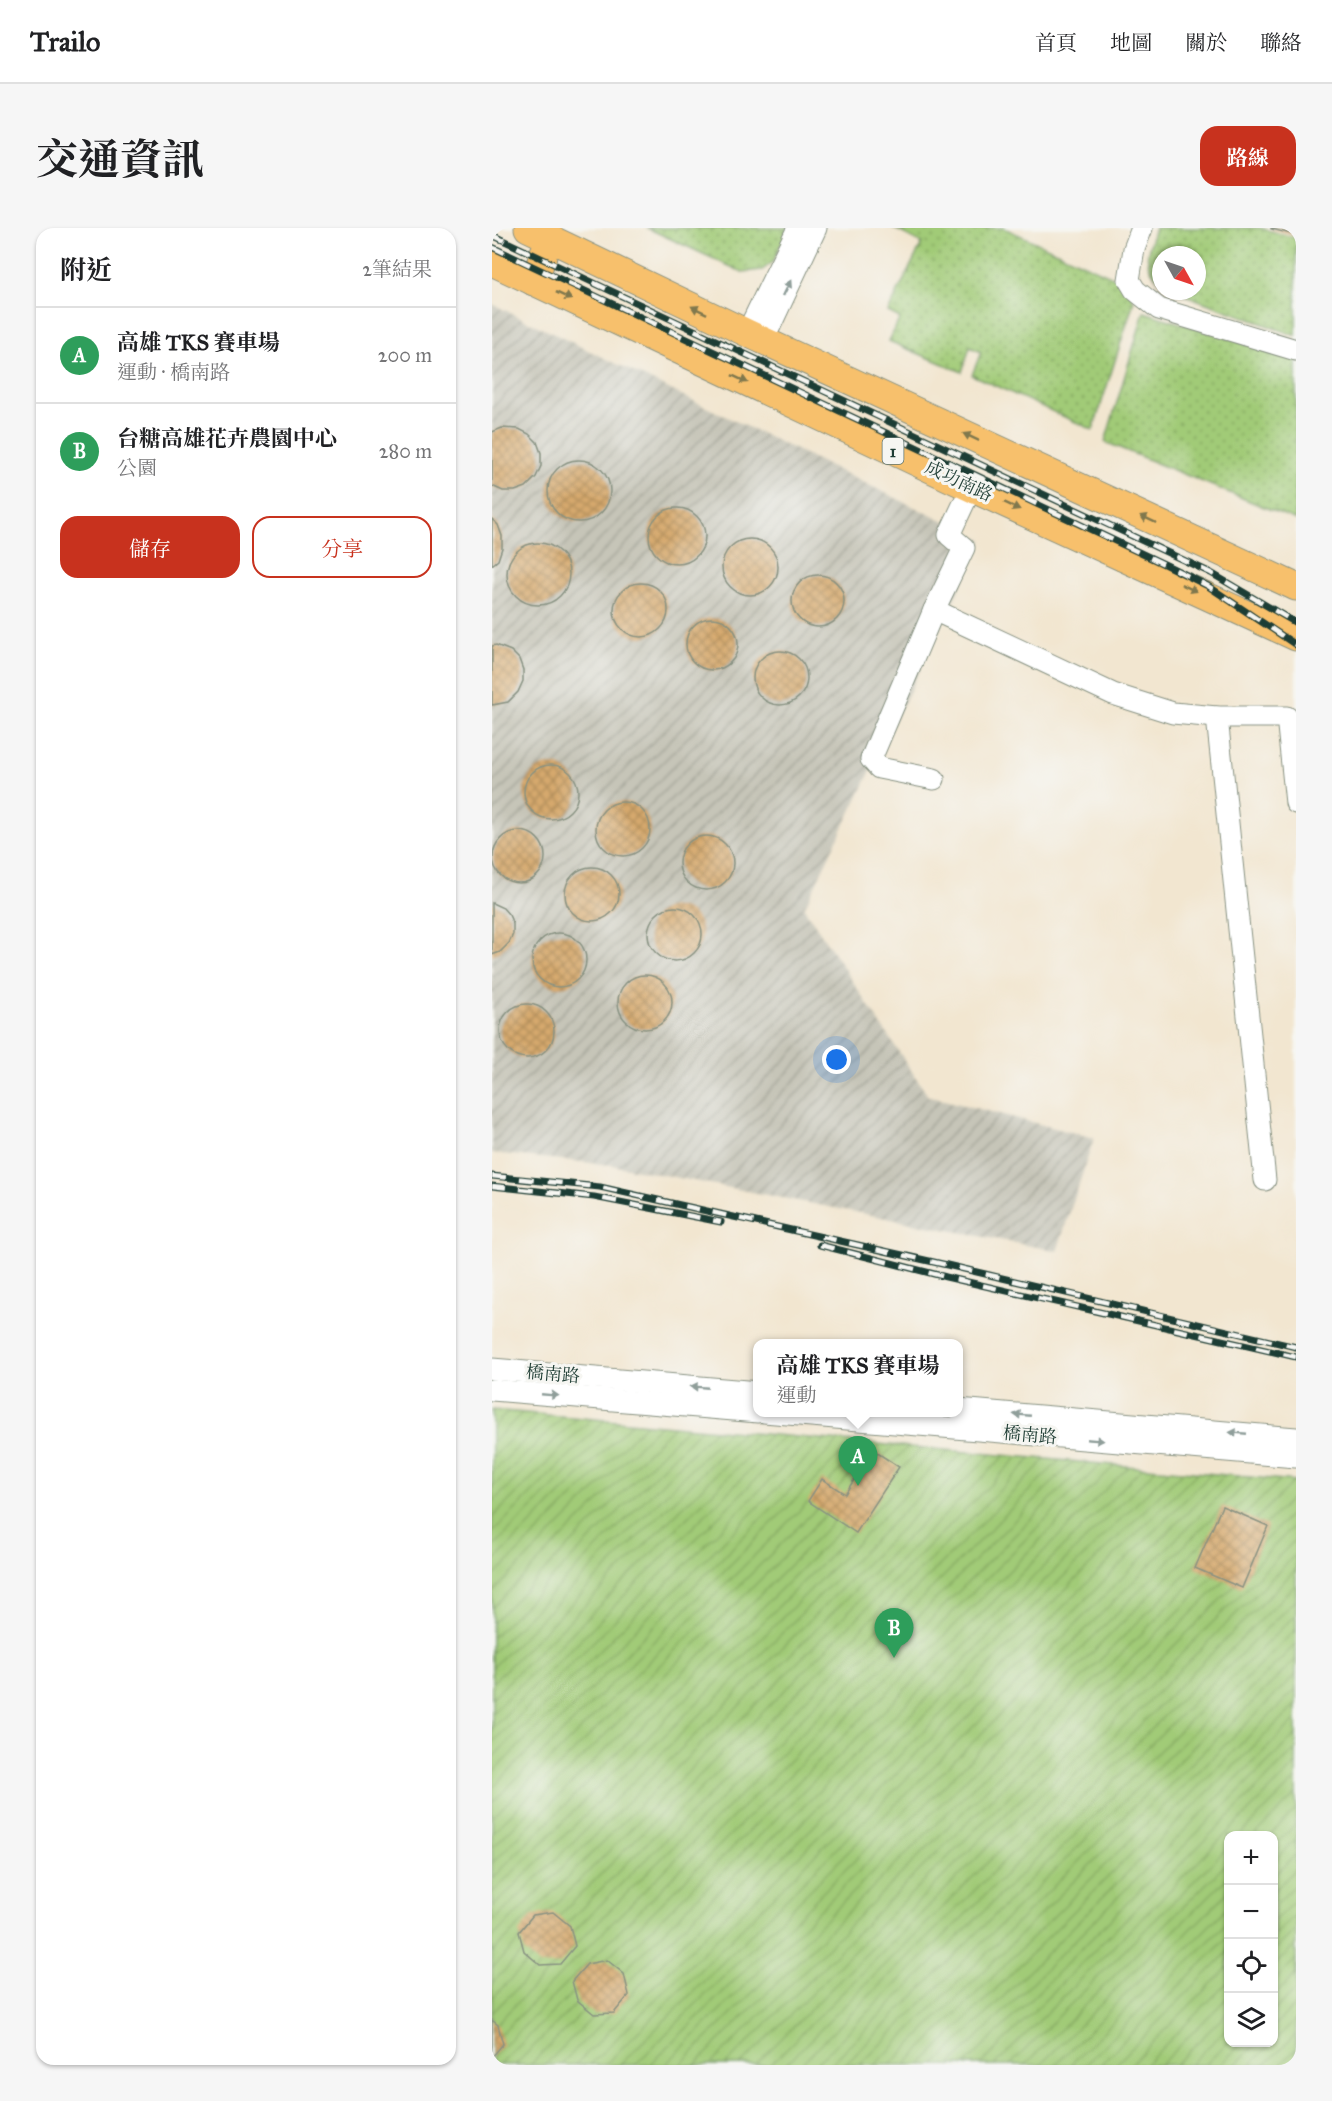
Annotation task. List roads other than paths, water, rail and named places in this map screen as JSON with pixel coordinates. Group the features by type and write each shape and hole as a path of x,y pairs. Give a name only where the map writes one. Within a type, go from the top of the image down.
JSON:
{"main road":[{"path":"534,282 539,233 755,337 1296,587"},
{"name":"成功南路","path":"492,262 971,488 1296,637"}],"street":[{"path":"755,337 798,228"},
{"path":"755,337 816,228"},
{"path":"1142,228 1134,249 1129,280 1135,290 1159,309 1296,350"},
{"path":"934,779 879,768 871,759 934,610 964,548 949,535 971,488"},
{"path":"934,610 1113,694 1173,713 1217,717 1287,717 1296,803"},
{"path":"1217,717 1265,1180"},
{"name":"橋南路","path":"492,1369 753,1392"},
{"name":"橋南路","path":"492,1390 753,1412"},
{"name":"橋南路","path":"963,1409 1296,1438"},
{"name":"橋南路","path":"812,1417 1296,1457"}],"railway":[{"path":"492,235 1211,573 1296,623"},
{"path":"492,247 1166,565 1208,586 1296,645"},
{"path":"492,1176 600,1187 1296,1347"},
{"path":"492,1186 594,1197 721,1222"},
{"path":"820,1245 946,1277 1296,1357"}],"place":[{"name":"高雄 TKS 賽車場","path":"858,1486"},
{"name":"台糖高雄花卉農園中心","path":"894,1658"}]}
